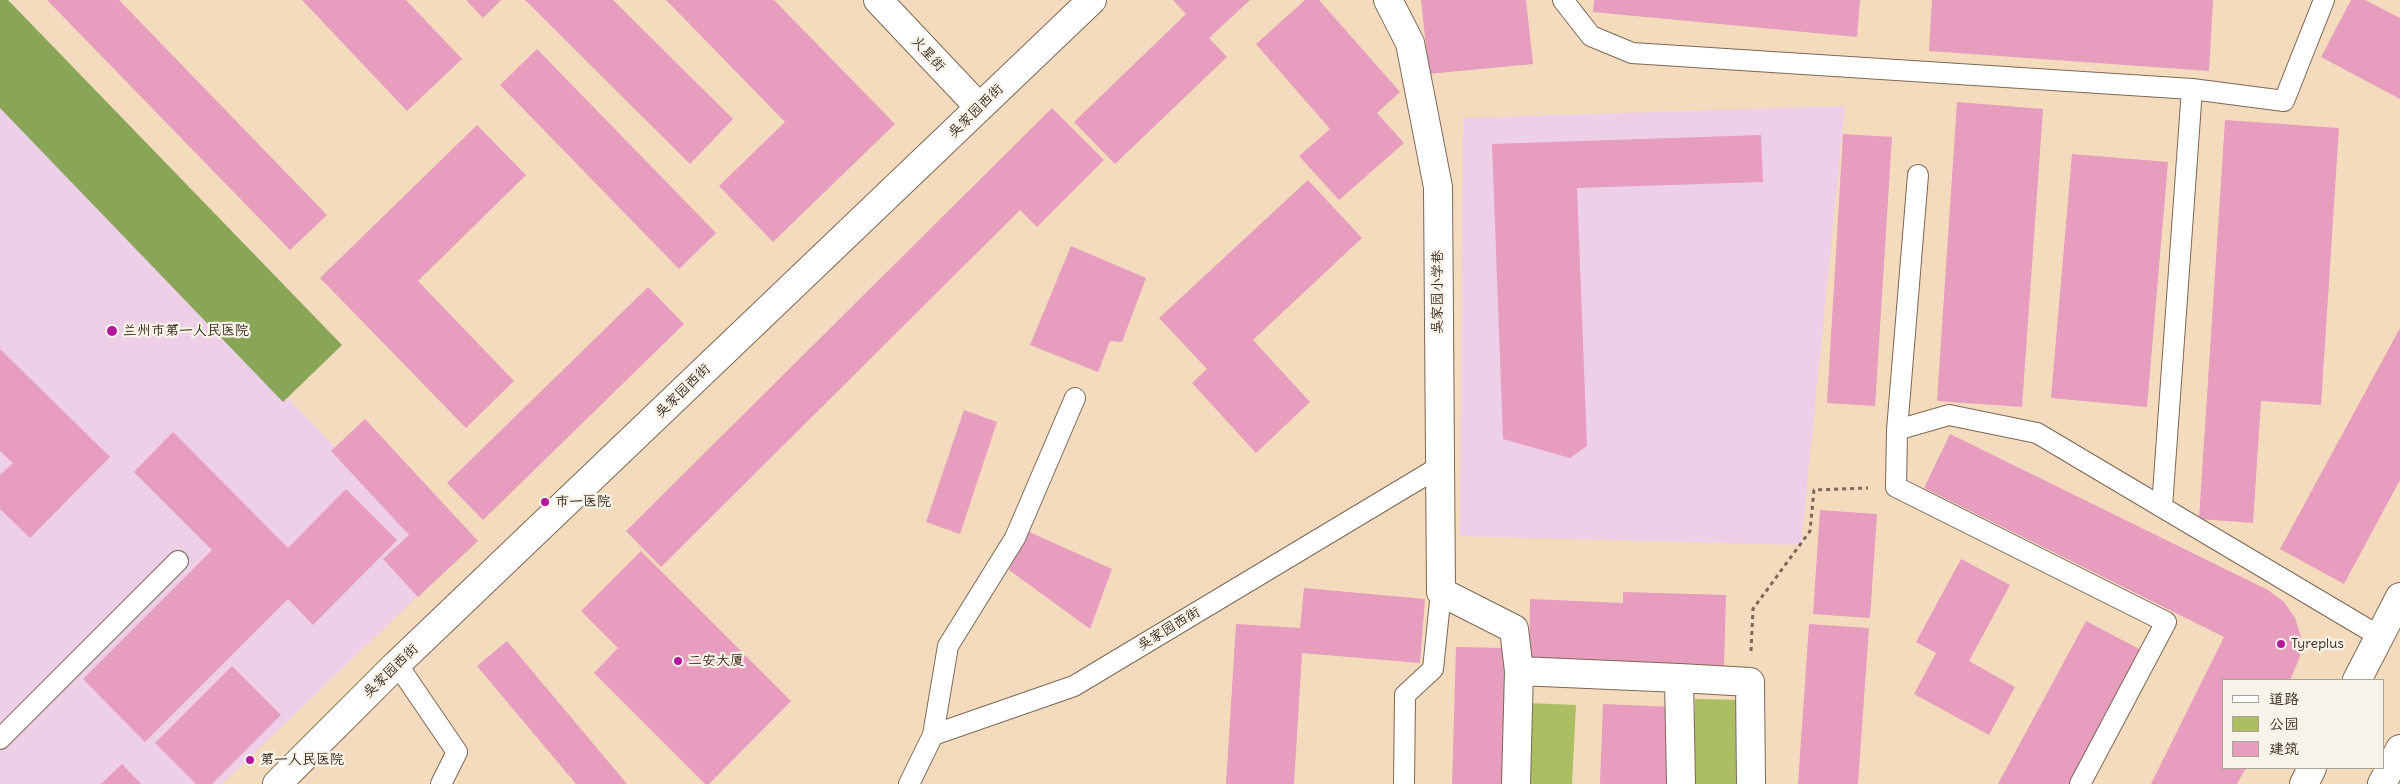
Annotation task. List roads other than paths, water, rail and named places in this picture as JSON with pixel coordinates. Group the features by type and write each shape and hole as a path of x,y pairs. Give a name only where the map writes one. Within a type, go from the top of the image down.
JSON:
{"main road":[{"name":"火星街","path":"878,0 979,107"},
{"name":"吴家园西街","path":"277,784 397,664 1092,0"},
{"name":"吴家园小学巷","path":"1388,0 1410,43 1438,187 1441,592"},
{"path":"1441,592 1514,629 1519,671 1516,784"},
{"path":"2358,679 2400,598"},
{"path":"1519,671 1750,682 1752,784"},
{"path":"1679,678 1681,784"},
{"path":"2382,784 2400,749"},
{"path":"2304,784 2312,769"}],"lane":[{"path":"1563,0 1591,36 1632,54 2192,89 2284,101 2324,0"},
{"path":"2162,507 2192,89"},
{"path":"1918,175 1897,430 1896,487 2166,622 2080,784"},
{"path":"909,784 933,735 948,646 1015,538 1075,398"},
{"path":"1897,430 1949,415 2037,432 2379,636"},
{"name":"吴家园西街","path":"933,735 1074,686 1439,467"},
{"path":"0,739 178,561"},
{"path":"1404,784 1405,695 1434,669 1441,592"},
{"path":"397,664 457,752 440,784"}],"place":[{"name":"兰州市第一人民医院","path":"112,331"},
{"name":"市一医院","path":"545,502"},
{"name":"Tyreplus","path":"2281,644"},
{"name":"二安大厦","path":"678,661"},
{"name":"第一人民医院","path":"250,760"}]}
